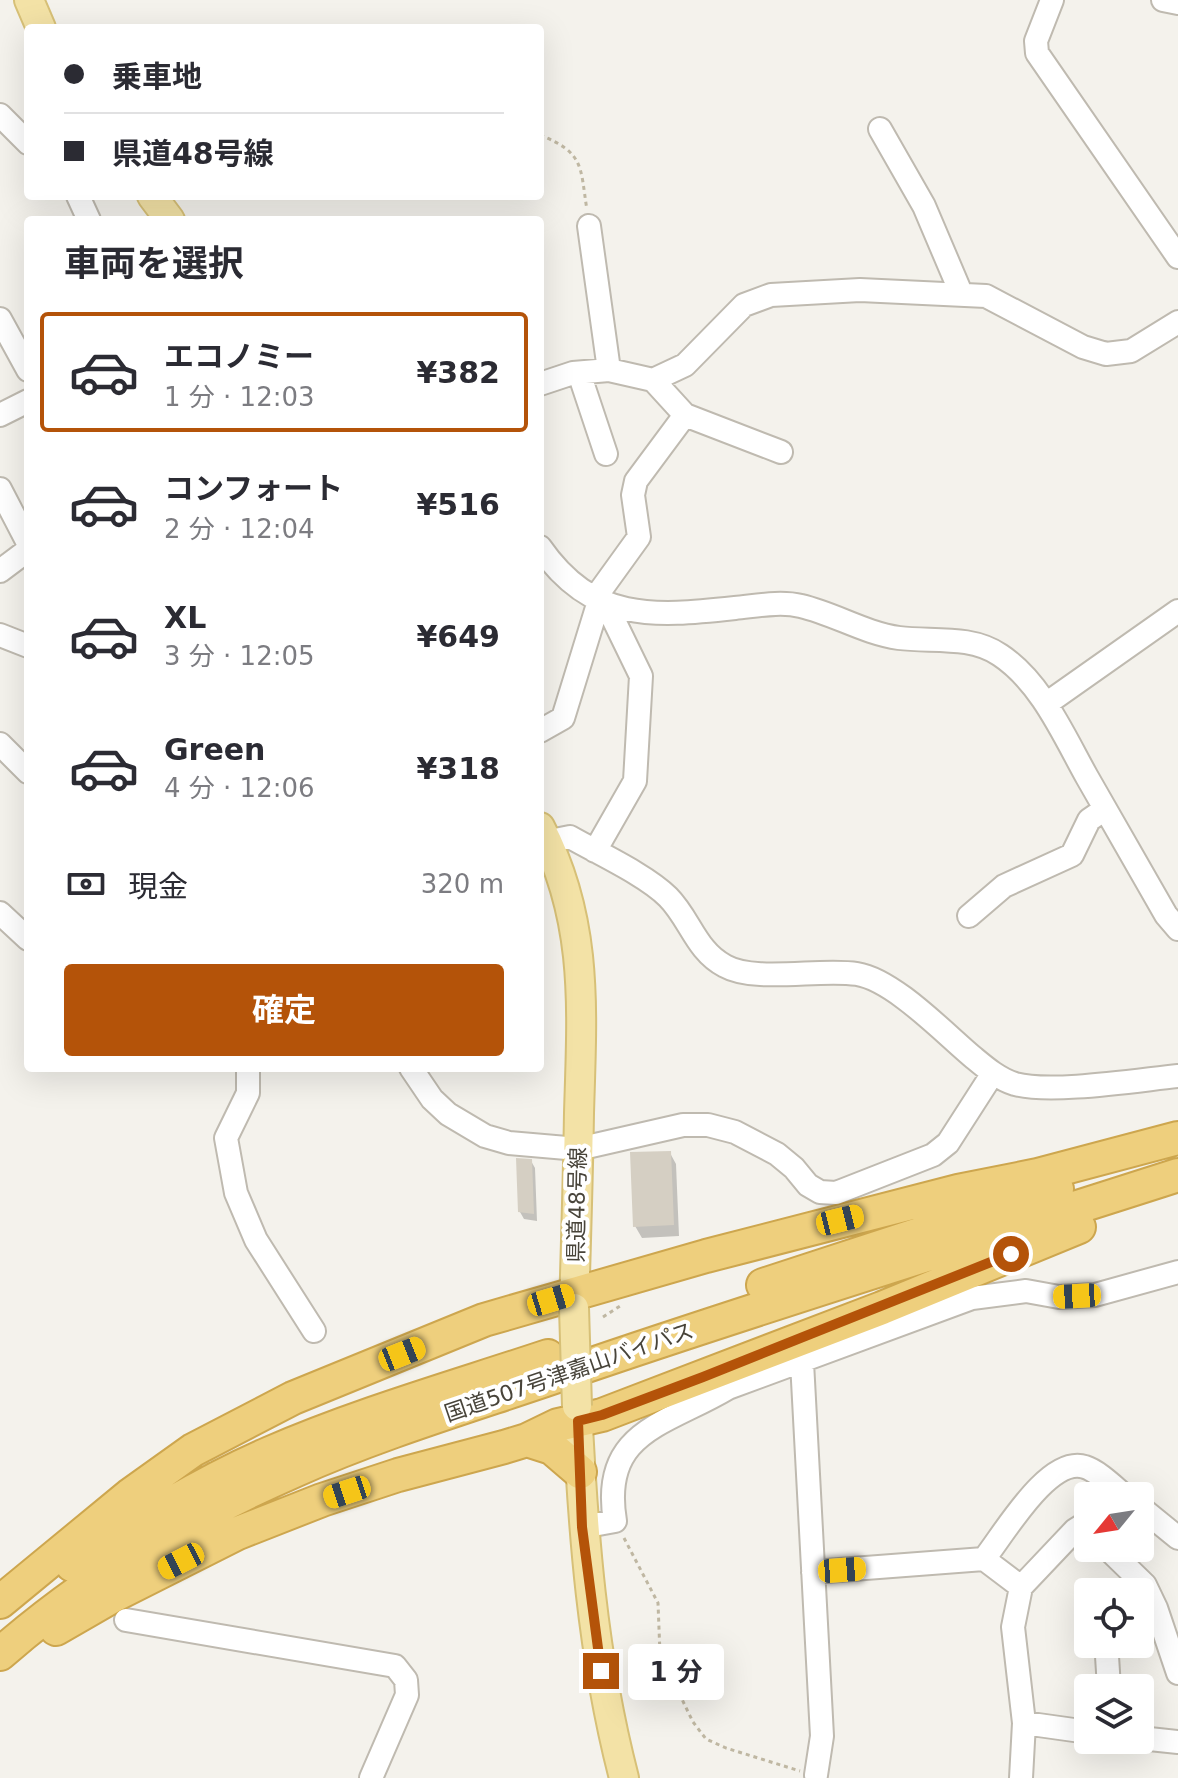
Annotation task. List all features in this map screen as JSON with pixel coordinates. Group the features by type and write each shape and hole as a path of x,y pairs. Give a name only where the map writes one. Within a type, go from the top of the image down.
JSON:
{"highway":[{"path":"0,1602 130,1495 193,1450 293,1398 484,1320 574,1300 840,1220 1038,1175 1178,1138"},
{"name":"国道507号津嘉山バイパス","path":"0,1620 55,1576 122,1533 210,1482 269,1453 370,1415 1178,1150"},
{"name":"国道507号津嘉山バイパス","path":"0,1654 72,1595 125,1559 182,1525 297,1469 403,1429 668,1338 1178,1175"},
{"path":"0,1670 60,1627 115,1595 238,1533 398,1475 527,1440 578,1414 602,1415 867,1314 1178,1187"},
{"path":"527,1440 552,1448 580,1472"}],"main road":[{"path":"29,0 39,24"},
{"name":"県道48号線","path":"544,842 570,901 581,964 583,999 574,1300 582,1527 597,1649 624,1778"}],"street":[{"path":"1052,0 1036,41 1037,53 1178,257"},
{"path":"1163,0 1178,3"},
{"path":"0,115 24,139"},
{"path":"880,129 924,206 961,293"},
{"path":"589,226 609,370"},
{"path":"653,380 685,365 744,305 771,295 860,290 986,296 1083,347 1106,354 1131,351 1178,322"},
{"path":"0,319 24,363"},
{"path":"544,383 579,373 609,370 653,380 685,415 781,452"},
{"path":"579,373 606,454"},
{"path":"0,415 24,403"},
{"path":"544,729 563,718 600,601 639,537 633,495 636,481 685,415"},
{"path":"0,489 24,535"},
{"path":"0,571 24,553"},
{"path":"544,553 576,587 619,609 676,614 775,604 801,605 877,635 956,641 981,646 999,654 1019,670 1046,704 1105,809 1174,917"},
{"path":"595,851 635,781 641,676 600,601"},
{"path":"1046,704 1178,611"},
{"path":"0,635 24,643"},
{"path":"0,744 24,768"},
{"path":"969,916 1004,886 1072,855 1089,820 1105,809"},
{"path":"544,837 570,837 665,894 683,913 694,937 708,955 724,966 739,972 857,974 887,985 993,1073 1015,1084 1041,1086 1178,1076"},
{"path":"0,913 24,935"},
{"path":"248,1072 248,1093 226,1138 236,1193 256,1240 314,1331"},
{"path":"414,1072 432,1099 448,1114 485,1136 509,1143 578,1149 667,1127 708,1125 735,1132 777,1154 808,1185 820,1192 836,1193 933,1155 948,1143 993,1073"},
{"path":"582,1527 615,1521 613,1485 618,1463 632,1441 659,1423 700,1405 728,1388 972,1298 1026,1291 1059,1297 1095,1295 1178,1272"},
{"path":"802,1362 822,1736 816,1775"},
{"path":"984,1559 1044,1480 1067,1466 1085,1467 1106,1482"},
{"path":"1154,1518 1178,1538"},
{"path":"1021,1778 1024,1723 1013,1627 1021,1587 1074,1531"},
{"path":"813,1572 984,1559 1021,1587"},
{"path":"1121,1562 1138,1578"},
{"path":"126,1620 395,1666 406,1680 407,1695 371,1778"},
{"path":"1154,1620 1178,1673"},
{"path":"1024,1723 1074,1730"},
{"path":"1154,1739 1178,1742"}],"path":[{"path":"544,137 571,151 580,165 589,226"},
{"path":"615,1521 658,1603 660,1654 693,1722 706,1739 816,1775"}],"building":[{"path":"671,1151 674,1225 633,1227 630,1152"},
{"path":"516,1158 532,1159 534,1214 518,1212"}],"route":[{"path":"601,1671 582,1527 578,1421 602,1415 882,1308 1011,1254"}]}
